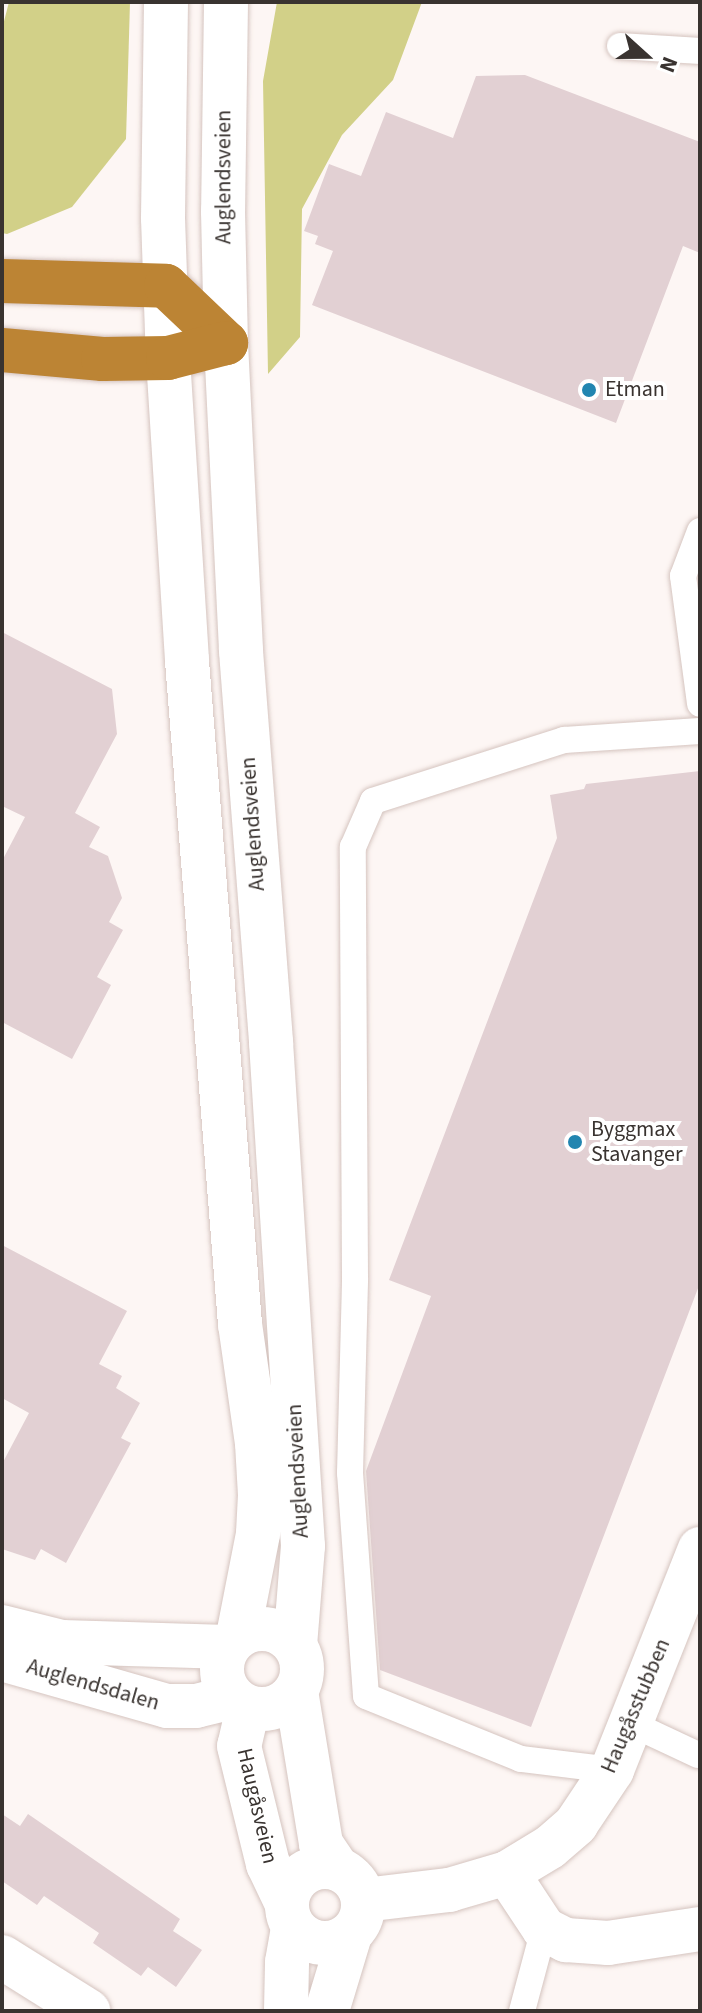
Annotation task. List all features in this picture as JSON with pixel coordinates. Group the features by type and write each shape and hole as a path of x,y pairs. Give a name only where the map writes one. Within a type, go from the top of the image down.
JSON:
{"highway":[{"path":"2,281 166,286 226,343"},
{"path":"2,350 103,359 168,358 226,343"}],"main road":[{"name":"Auglendsveien","path":"166,2 168,358 186,646 240,1324 257,1443 258,1534 233,1642"},
{"name":"Auglendsveien","path":"226,2 226,343 241,651 271,1042 303,1546 295,1645"},
{"name":"Haugåsstubben","path":"350,1901 449,1890 507,1873 550,1847 576,1824 612,1770 700,1549"},
{"name":"Auglendsdalen","path":"2,1627 62,1642 233,1642"},
{"path":"296,1691 274,1708 240,1702 221,1673 233,1642 249,1631 274,1631 295,1645 302,1665 296,1691 321,1844 350,1901 327,2011"},
{"name":"Auglendsdalen","path":"2,1659 167,1706 240,1702"},
{"name":"Haugåsveien","path":"240,1702 239,1746 268,1864 290,1915"},
{"path":"286,2011 290,1915 298,1877 323,1866 350,1901"},
{"path":"507,1873 544,1929 566,1940 608,1943 700,1929"},
{"path":"290,1915 305,1939 321,1944 350,1901"},
{"path":"2,1957 88,2011"}],"lane":[{"path":"620,46 700,51"},
{"path":"700,531 683,576 700,704"},
{"path":"612,1770 521,1759 366,1696 350,1473 355,1278 353,847 373,801 564,740 700,731"},
{"path":"632,1724 698,1755"},
{"path":"522,2011 544,1929"}],"shaded area":[{"path":"9,2 130,2 126,139 72,207 7,234 2,233 2,29"},
{"path":"277,2 422,2 393,80 342,135 302,209 300,337 268,374 263,81"}],"building":[{"path":"525,75 700,142 700,253 683,246 616,423 312,305 333,251 315,244 318,236 304,231 329,164 361,176 386,112 453,138 476,76"},
{"path":"2,632 112,689 117,734 75,813 100,827 89,847 108,856 122,898 109,922 123,930 97,977 111,985 72,1059 2,1022 2,861 25,817 2,806"},
{"path":"700,771 700,1283 531,1727 380,1670 366,1471 431,1296 389,1280 557,838 550,795 584,789 586,784"},
{"path":"2,1245 127,1311 99,1364 122,1376 116,1388 140,1403 121,1438 131,1443 66,1563 41,1549 35,1560 2,1549 2,1464 29,1413 2,1398"},
{"path":"2,1814 20,1826 28,1814 180,1919 173,1931 202,1950 176,1987 148,1967 141,1976 93,1943 99,1933 44,1896 37,1905 2,1881"}],"place":[{"name":"Etman","path":"589,390"},
{"name":"Byggmax Stavanger","path":"575,1142"}]}
